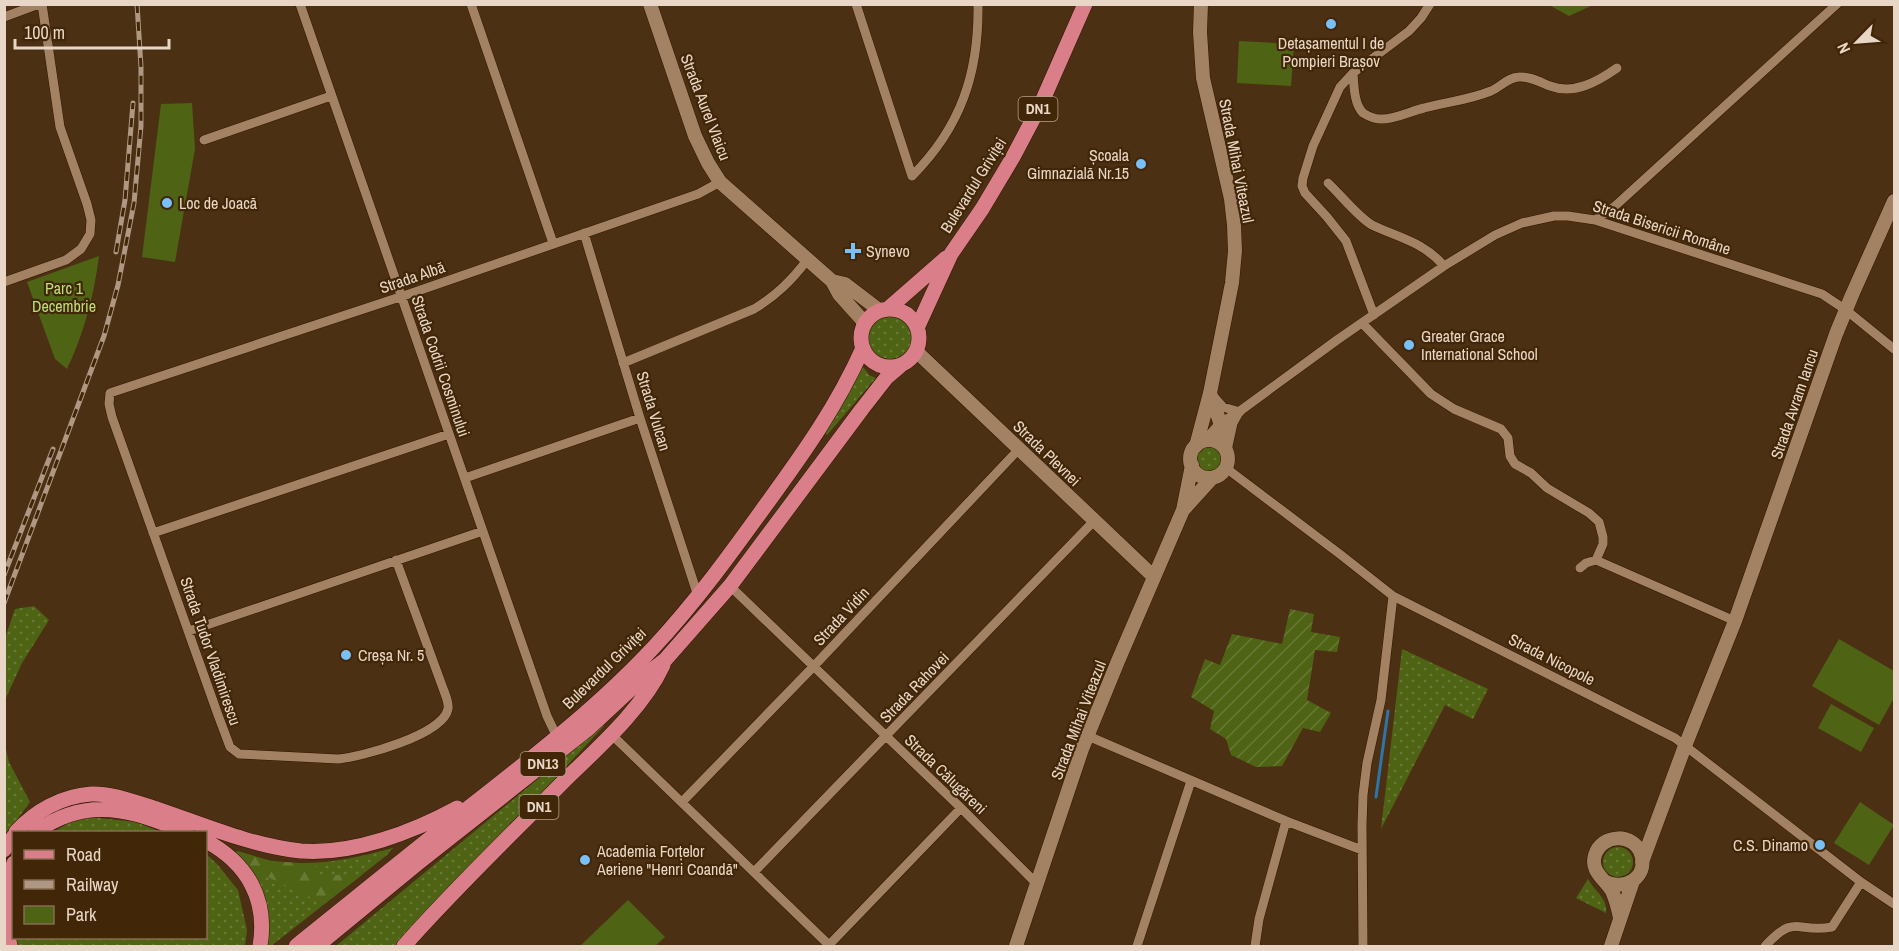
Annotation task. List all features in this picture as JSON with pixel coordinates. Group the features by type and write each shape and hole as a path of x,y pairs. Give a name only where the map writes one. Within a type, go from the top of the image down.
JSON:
{"main road":[{"name":"Bulevardul Griviței","path":"918,326 951,254 982,209 1041,104 1085,4"},
{"name":"Bulevardul Griviței","path":"884,309 951,254"},
{"name":"DN1","path":"863,348 861,335 865,323 871,315 884,309"},
{"path":"884,309 898,309 906,312 918,326"},
{"name":"DN1","path":"900,366 909,361 917,351 920,340 918,326"},
{"name":"Bulevardul Griviței","path":"296,946 557,737 605,695 653,648 730,556 818,432 841,394 863,348"},
{"path":"863,348 867,356 881,366 900,366"},
{"name":"Bulevardul Griviței","path":"316,946 589,728 665,660 730,586 862,409 887,377 900,366"},
{"name":"Bulevardul Griviței","path":"404,946 434,912 611,734 658,676 665,660"},
{"name":"DN1","path":"18,831 39,812 56,803 74,796 101,794 134,802 240,837 302,851 322,851 374,841 416,828 497,786"},
{"path":"38,831 70,813 99,808 141,816 183,831"},
{"path":"207,842 230,856 250,881 258,897 262,913 260,946"},
{"path":"10,946 5,908 7,885 12,869"}],"street":[{"path":"4,17 41,4 60,127 91,220 90,234 81,249 66,260 7,281"},
{"name":"Strada Codrii Cosminului","path":"300,4 547,716 557,737"},
{"path":"471,4 553,243"},
{"name":"Strada Aurel Vlaicu","path":"650,4 695,136 720,182 832,281 839,294 865,323"},
{"path":"856,4 912,176 945,138 969,85 978,25 978,4"},
{"name":"Strada Mihai Viteazul","path":"1200,443 1234,267 1234,225 1231,199 1203,78 1201,4"},
{"path":"1374,315 1346,241 1305,193 1302,186 1303,178 1313,146 1340,87 1353,74 1409,31 1430,4"},
{"path":"1595,220 1614,207 1837,4"},
{"path":"1353,74 1357,102 1363,112 1372,118 1382,120 1468,99 1502,87 1508,80 1518,77 1569,90 1582,87 1617,68"},
{"path":"204,140 331,96"},
{"name":"Strada Albă","path":"110,393 401,297 698,194 720,182"},
{"path":"1328,183 1370,224 1412,241 1435,255 1444,266"},
{"name":"Strada Avram Iancu","path":"1642,862 1735,621 1846,310 1894,201"},
{"name":"Strada Bisericii Române","path":"1200,443 1220,423 1240,412 1444,266 1495,235 1522,223 1554,216 1595,220 1822,294 1846,310 1894,349"},
{"name":"Strada Vulcan","path":"584,233 640,418 698,596"},
{"path":"623,363 754,309 774,297 808,259"},
{"name":"Strada Aurel Vlaicu","path":"832,281 845,284 884,309"},
{"path":"1362,323 1431,394 1454,409 1501,429 1508,438 1510,456 1515,464 1599,522 1604,537 1596,560"},
{"name":"Strada Plevnei","path":"917,351 1154,577"},
{"name":"Strada Tudor Vladimirescu","path":"110,393 109,404 112,417 153,533 230,747 239,754 353,758 382,750 436,726 444,717 448,709 444,691 396,560"},
{"path":"1210,393 1223,406 1240,412 1233,423 1226,451 1228,461 1222,472 1209,478 1195,471 1191,455 1200,443 1216,441 1226,451"},
{"name":"Strada Mihai Viteazul","path":"1210,393 1226,451"},
{"path":"465,478 640,418"},
{"path":"153,533 449,434"},
{"name":"Strada Vidin","path":"682,802 1019,449"},
{"name":"Strada Mihai Viteazul","path":"1016,946 1088,736 1183,510 1192,465"},
{"name":"Strada Mihai Viteazul","path":"1183,510 1212,478 1222,472"},
{"name":"Strada Nicopole","path":"1222,472 1232,472 1393,596 1675,738 1861,882 1894,903"},
{"name":"Strada Rahovei","path":"754,872 1094,521"},
{"path":"189,631 483,531"},
{"path":"1580,568 1596,560 1735,621"},
{"name":"Strada Călugăreni","path":"730,586 961,808 1036,884"},
{"path":"1363,946 1362,815 1373,731 1381,699 1393,596"},
{"path":"611,734 830,946 961,808"},
{"path":"1088,736 1286,821 1362,850"},
{"path":"1137,946 1191,781"},
{"name":"Strada Avram Iancu","path":"1628,840 1644,836 1659,817"},
{"path":"1255,946 1259,919 1286,821"},
{"path":"1611,946 1633,881 1640,872 1642,862 1637,847 1628,840 1619,838 1610,839 1602,844 1594,860 1598,875 1616,900 1620,918"},
{"path":"1604,881 1616,886 1633,881"},
{"path":"1765,946 1777,933 1793,926 1824,929 1832,927 1861,882"}],"green space":[{"path":"1549,4 1593,5 1569,16"},
{"path":"1239,41 1294,44 1291,86 1237,83"},
{"name":"Loc de Joacă","path":"192,103 195,149 175,262 142,257 161,104"},
{"name":"Parc 1 Decembrie","path":"99,256 88,314 67,369 55,359 27,282"},
{"path":"890,315 906,322 913,338 906,354 890,361 874,354 867,338 874,322"},
{"path":"863,367 869,375 876,378 827,435 824,432"},
{"path":"1210,444 1220,448 1224,458 1220,468 1210,472 1200,468 1196,458 1200,448"},
{"path":"34,606 49,620 22,663 5,700 5,638 15,609"},
{"path":"1290,609 1314,614 1311,632 1340,637 1337,652 1315,650 1307,700 1331,713 1320,732 1303,728 1282,766 1256,767 1231,755 1226,739 1210,729 1214,711 1191,697 1205,659 1220,665 1232,634 1282,644"},
{"path":"1839,639 1894,671 1894,698 1879,725 1812,686"},
{"path":"1402,649 1488,689 1473,719 1445,705 1381,829"},
{"path":"1831,704 1874,728 1861,752 1818,728"},
{"path":"603,725 399,946 336,946"},
{"path":"4,741 9,762 30,802 5,836"},
{"path":"1860,802 1894,825 1869,865 1834,843"},
{"path":"81,816 136,822 158,831 55,831"},
{"path":"1618,847 1629,851 1633,862 1629,873 1618,877 1607,873 1603,862 1607,851"},
{"path":"393,848 271,946 263,946 237,851 273,861 304,863 348,859"},
{"path":"237,851 271,861 314,864 321,875 362,875 324,904 268,877 253,881 234,855"},
{"path":"207,855 238,890 247,930 245,946 18,946 16,939 207,939"},
{"path":"1588,879 1603,899 1606,913 1576,898"},
{"path":"628,900 665,937 655,946 580,946"}],"waterway":[{"path":"1376,797 1388,711"}],"railway":[{"path":"4,603 104,336 118,285 134,203 141,126 141,67 137,4"},
{"path":"116,252 125,200 133,103"},
{"path":"4,575 53,449"}],"place":[{"name":"Detașamentul I de Pompieri Brașov","path":"1331,24"},
{"name":"Școala Gimnazială Nr.15","path":"1141,164"},
{"name":"Loc de Joacă","path":"167,203"},
{"name":"Synevo","path":"853,251"},
{"name":"Greater Grace International School","path":"1409,345"},
{"name":"Creșa Nr. 5","path":"346,655"},
{"name":"C.S. Dinamo","path":"1820,845"},
{"name":"Academia Forțelor Aeriene \"Henri Coandă\"","path":"585,860"}]}
